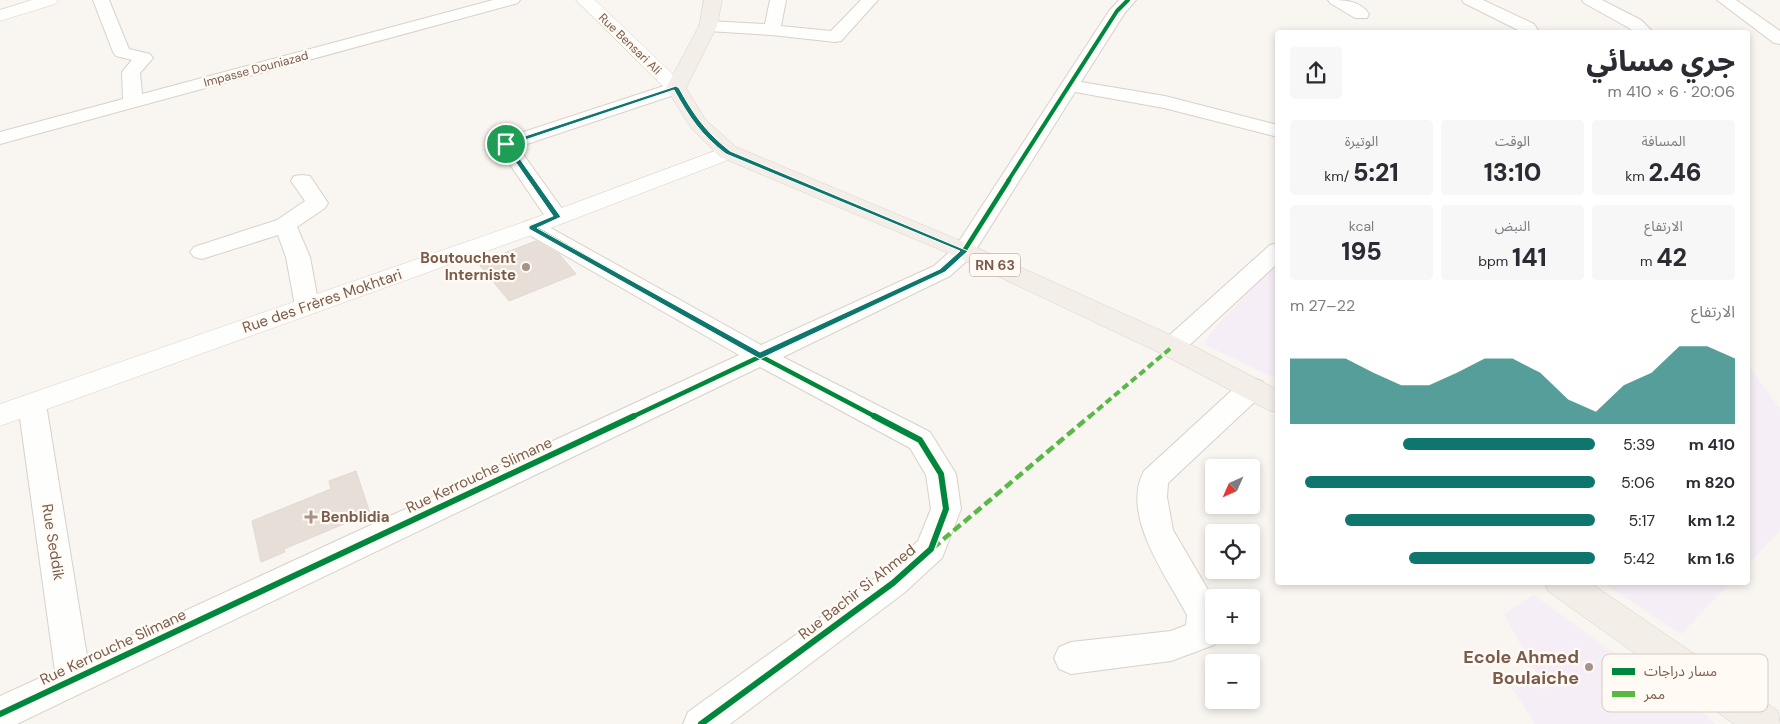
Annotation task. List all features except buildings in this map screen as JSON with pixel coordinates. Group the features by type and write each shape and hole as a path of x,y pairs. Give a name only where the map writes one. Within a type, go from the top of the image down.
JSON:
{"main road":[{"path":"676,88 708,26 713,0"},
{"name":"RN 63","path":"676,88 691,116 718,145 964,251 1172,347 1275,401"},
{"path":"1565,585 1664,654"},
{"path":"1748,712 1765,724"}],"street":[{"path":"0,16 49,0"},
{"path":"101,0 122,52 144,58 131,72 133,102"},
{"name":"Impasse Douniazad","path":"0,138 512,0"},
{"name":"Rue Bensari Ali","path":"585,0 676,88"},
{"path":"772,30 778,0"},
{"path":"708,26 772,30 835,37 870,0"},
{"name":"Rue Kerrouche Slimane","path":"0,714 942,271 964,251 1117,12 1128,0"},
{"path":"1336,0 1360,14"},
{"path":"1470,0 1529,30"},
{"path":"1590,0 1642,30"},
{"path":"1724,0 1780,39"},
{"path":"1070,86 1165,102 1275,130"},
{"path":"557,217 506,144 676,88"},
{"name":"Rue des Frères Mokhtari","path":"0,415 532,228 718,145"},
{"path":"202,252 285,225 317,203 302,181"},
{"path":"285,225 298,257 307,306"},
{"name":"Rue Bachir Si Ahmed","path":"532,228 760,356 920,440 941,474 946,509 931,549 893,583 701,724"},
{"path":"1172,347 1275,253"},
{"path":"1071,658 1171,646 1202,634 1204,614 1158,532 1152,497 1154,479 1252,388"},
{"name":"Rue Seddik","path":"32,404 74,680"}],"shaded area":[{"path":"1275,265 1275,378 1203,344 1220,322"},
{"path":"1750,368 1780,409 1780,530 1750,562"},
{"path":"1606,585 1728,585 1681,634"},
{"name":"Ecole Ahmed Boulaiche","path":"1534,595 1617,654 1602,654 1602,712 1702,712 1715,724 1535,724 1509,683 1545,689 1504,614"}],"marked path":[{"path":"933,548 1172,347"}],"cycle path":[{"path":"0,714 942,271 964,251 1117,11 1128,0"},
{"path":"532,227 760,356 920,440 941,474 946,509 931,549 893,583 701,724"}],"place":[{"name":"Boutouchent Interniste","path":"526,267"},
{"name":"Benblidia","path":"311,517"},
{"name":"Ecole Ahmed Boulaiche","path":"1589,667"}],"route":[{"path":"676,88 691,116 709,138 728,152 964,251 942,271 760,356 532,228 557,217 506,144 676,88"}]}
